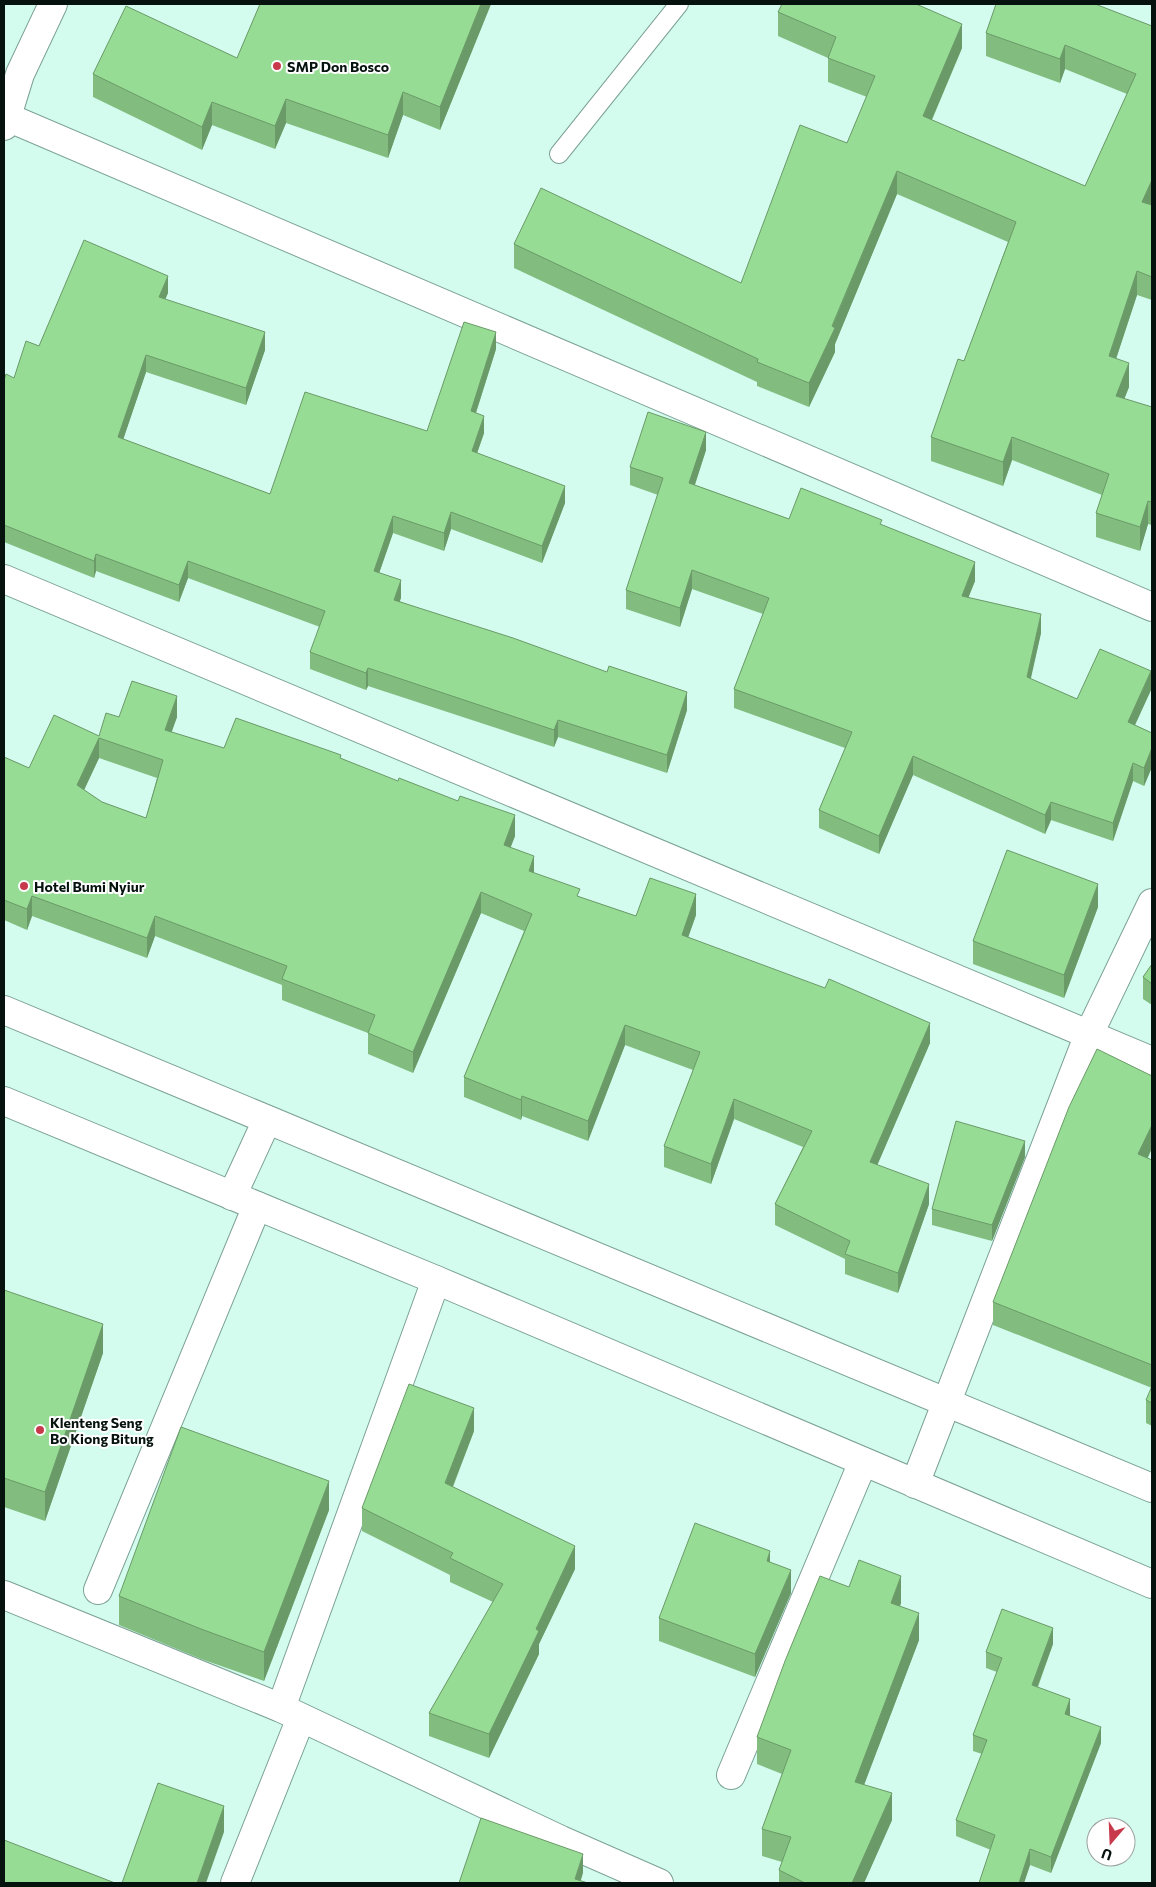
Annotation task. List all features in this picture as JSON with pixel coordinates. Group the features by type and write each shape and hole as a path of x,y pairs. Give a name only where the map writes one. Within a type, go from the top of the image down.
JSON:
{"street":[{"path":"53,4 12,70 6,121 1152,607"},
{"path":"4,579 1152,1061"},
{"path":"915,1484 1089,1034 1152,902"},
{"path":"4,1010 1152,1488"},
{"path":"4,1101 436,1280 1152,1584"},
{"path":"232,1196 267,1120"},
{"path":"98,1590 257,1206"},
{"path":"235,1883 436,1280"},
{"path":"731,1775 863,1462"},
{"path":"4,1595 291,1713 561,1840 659,1883"}],"lane":[{"path":"559,154 679,4"}],"building":[{"path":"260,4 481,4 440,107 403,92 388,135 286,99 275,126 212,102 202,127 93,74 126,6 237,58"},
{"path":"782,4 916,4 962,24 923,116 1085,186 1136,74 1065,45 1060,59 986,33 996,4 1095,4 1152,26 1152,180 1142,202 1152,205 1152,277 1137,271 1109,356 1129,363 1116,396 1152,407 1152,502 1148,501 1140,527 1096,513 1109,474 1012,437 1003,462 931,437 958,359 964,361 1016,222 897,171 832,326 835,328 809,383 757,362 758,359 514,244 541,188 741,283 800,125 847,143 875,76 828,58 836,37 778,12"},
{"path":"84,240 168,276 159,297 265,332 246,388 146,355 118,437 270,494 305,392 427,431 464,322 496,332 471,411 484,416 472,451 565,486 542,546 451,512 444,533 393,516 374,571 401,580 394,600 513,638 607,672 609,666 687,692 667,755 558,720 554,730 368,668 366,673 310,652 325,611 188,561 179,585 96,554 94,561 4,525 4,380 6,374 14,378 26,341 39,346"},
{"path":"648,412 706,432 689,483 789,519 801,488 882,520 880,524 975,562 962,596 1041,614 1027,677 1077,699 1100,649 1151,671 1128,722 1152,733 1152,748 1144,768 1133,763 1113,823 1051,802 1045,815 913,756 879,836 819,810 852,732 734,689 769,598 692,570 680,608 626,590 663,478 630,467"},
{"path":"132,681 177,696 165,730 224,748 236,718 341,755 340,758 398,781 399,778 458,801 460,796 515,815 504,845 534,856 529,871 580,889 577,896 636,916 650,878 696,894 682,935 825,988 829,979 930,1023 870,1162 929,1184 898,1273 845,1254 850,1241 775,1204 812,1131 734,1099 711,1164 664,1146 700,1052 625,1025 588,1121 522,1096 521,1100 464,1077 532,914 481,892 413,1052 368,1033 375,1015 282,979 287,966 155,916 147,938 32,896 27,909 4,900 4,757 29,768 54,715 99,736 106,713 119,717","holes":["99,738 163,760 146,818 102,802 77,785"]},
{"path":"1007,850 1098,884 1064,975 973,941"},
{"path":"1152,964 1152,984 1143,977"},
{"path":"1097,1049 1152,1076 1152,1125 1138,1154 1152,1160 1152,1365 993,1302 1069,1107"},
{"path":"956,1121 1025,1141 992,1225 932,1209"},
{"name":"Klenteng Seng Bo Kiong Bitung","path":"4,1290 103,1324 45,1492 4,1478"},
{"path":"409,1384 474,1408 445,1483 575,1546 536,1629 539,1631 489,1734 429,1713 503,1584 450,1558 453,1553 362,1508"},
{"path":"1152,1386 1152,1403 1146,1400"},
{"path":"181,1427 329,1481 264,1652 119,1596"},
{"path":"695,1523 770,1551 767,1561 791,1570 755,1654 659,1618"},
{"path":"859,1560 901,1576 891,1603 919,1613 855,1782 892,1793 852,1883 805,1883 779,1870 791,1837 762,1829 791,1750 757,1737 785,1661 820,1576 849,1587"},
{"path":"1002,1609 1053,1628 1032,1685 1070,1699 1065,1714 1101,1727 1051,1857 1030,1849 1019,1883 979,1883 995,1835 956,1820 987,1740 973,1735 1002,1658 986,1652"},
{"path":"158,1783 224,1806 197,1883 122,1883"},
{"path":"481,1818 583,1854 575,1879 588,1883 459,1883"},
{"path":"4,1840 115,1883 4,1883"}],"place":[{"name":"SMP Don Bosco","path":"277,66"},
{"name":"Hotel Bumi Nyiur","path":"24,886"},
{"name":"Klenteng Seng Bo Kiong Bitung","path":"40,1430"}]}
